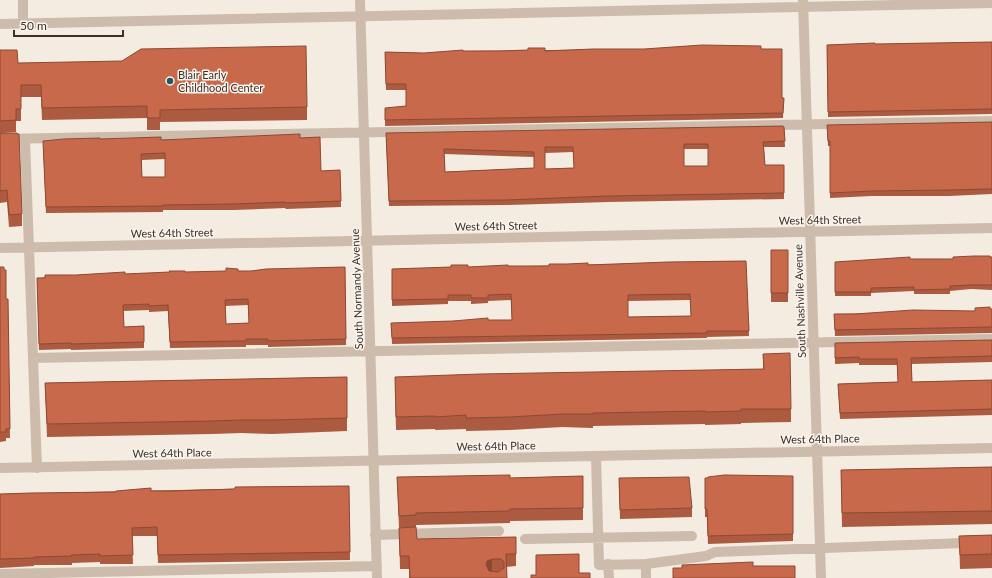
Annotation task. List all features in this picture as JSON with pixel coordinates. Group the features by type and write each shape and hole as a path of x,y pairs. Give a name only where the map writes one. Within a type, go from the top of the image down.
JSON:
{"street":[{"path":"23,0 24,23"},
{"name":"South Normandy Avenue","path":"360,0 377,578"},
{"path":"0,24 803,4 992,3"},
{"name":"South Nashville Avenue","path":"803,4 821,578"},
{"path":"0,140 992,122"},
{"path":"26,139 37,468"},
{"name":"West 64th Street","path":"0,248 992,228"},
{"path":"33,358 992,339"},
{"name":"West 64th Place","path":"0,468 992,448"},
{"path":"596,456 599,565 646,564 706,556 715,552 992,542"},
{"path":"376,535 499,531"},
{"path":"525,539 692,536"},
{"path":"608,564 609,578"},
{"path":"646,564 646,578"},
{"path":"0,574 377,566"}],"building":[{"path":"992,42 992,109 828,112 827,45"},
{"path":"702,45 761,46 761,49 782,49 782,98 784,98 783,113 385,120 385,108 406,106 406,84 386,84 385,52 424,53 463,50 500,51 528,50 528,48 545,48 545,51 644,49"},
{"path":"306,46 307,107 160,110 160,118 147,118 147,106 42,108 41,85 21,85 21,109 16,109 16,120 0,121 0,50 17,50 18,63 122,61 141,49"},
{"path":"992,122 992,189 830,193 830,141 828,141 827,125"},
{"path":"783,126 785,141 763,142 765,165 784,165 784,193 608,196 506,200 389,201 386,133","holes":["684,144 708,144 708,166 684,166","545,147 573,147 574,168 545,169","444,149 534,152 534,168 445,172"]},
{"path":"0,133 19,134 22,214 9,215 7,190 0,191"},
{"path":"300,134 300,138 320,137 321,171 340,170 341,201 163,206 46,207 43,141 64,139 161,137 161,140","holes":["165,153 165,177 142,177 141,154"]},
{"path":"771,250 788,250 788,293 771,293"},
{"path":"910,257 910,259 953,259 953,257 992,257 992,285 950,286 950,289 914,290 914,287 871,288 871,292 835,292 835,262"},
{"path":"746,261 749,331 392,338 391,323 488,318 488,320 512,320 511,294 488,295 488,298 471,298 471,295 448,295 448,299 392,300 392,269 451,267 451,265 468,265 468,267 508,265 549,266 549,264 588,263 588,265","holes":["690,294 691,316 628,317 628,295"]},
{"path":"0,267 4,267 4,270 6,270 6,299 8,299 10,429 6,429 6,432 0,432"},
{"path":"345,267 346,339 268,341 268,339 246,339 246,341 170,342 168,305 149,306 149,304 123,305 124,327 144,326 144,342 39,344 37,278 45,278 45,275 125,272 125,274 170,272 169,271 226,271 226,268 238,269 238,271","holes":["248,299 249,323 226,324 225,300"]},
{"path":"990,307 990,309 992,309 992,327 835,330 834,314 913,310 975,311 975,308"},
{"path":"992,340 992,356 911,358 912,382 992,380 992,409 840,413 838,384 898,382 897,359 859,359 859,357 835,358 835,343"},
{"path":"790,353 791,409 741,409 741,411 705,412 593,413 466,418 466,415 396,417 395,377 764,369 763,354"},
{"path":"347,377 347,418 47,424 45,383"},
{"path":"992,467 992,511 842,513 841,470"},
{"path":"510,475 510,478 583,476 583,508 416,513 416,515 399,516 397,477"},
{"path":"724,475 793,476 793,534 708,536 707,509 705,509 705,478"},
{"path":"689,477 692,508 620,510 619,478"},
{"path":"349,486 350,552 158,555 157,527 132,528 133,555 100,556 100,554 0,559 0,494 116,492 151,488 151,491 171,491 235,489 235,487"},
{"path":"416,527 417,539 516,537 516,554 506,554 507,578 410,578 409,556 400,556 399,528","holes":["492,559 501,559 504,562 504,568 498,572 489,571 486,565 487,561"]},
{"path":"992,535 992,554 960,555 959,536"},
{"path":"579,554 579,573 590,573 590,578 531,578 531,575 536,575 536,555"},
{"path":"753,562 753,566 795,566 795,578 673,578 673,568 682,568 682,565"}],"place":[{"name":"Blair Early Childhood Center","path":"170,81"}]}
